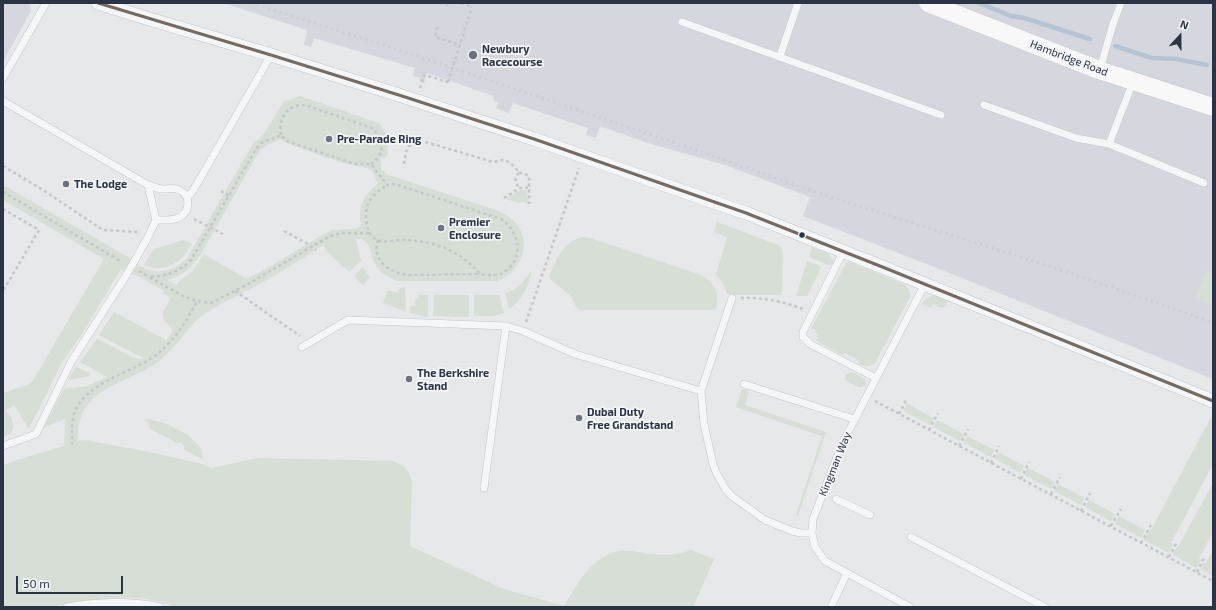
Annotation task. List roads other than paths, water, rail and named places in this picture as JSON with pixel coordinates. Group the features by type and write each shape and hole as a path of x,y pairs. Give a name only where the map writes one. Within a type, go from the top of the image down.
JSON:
{"main road":[{"name":"Hambridge Road","path":"928,3 1099,70 1133,82 1213,106"}],"street":[{"path":"98,3 402,96 534,139 746,213 1213,401"}],"lane":[{"path":"3,78 46,3"},
{"path":"780,56 798,3"},
{"path":"1099,70 1121,3"},
{"path":"682,22 941,115"},
{"path":"187,197 192,192 201,177 272,55"},
{"path":"1109,144 1133,82"},
{"path":"3,101 148,185 162,189 177,189 183,192 187,197 187,210 178,218 156,220"},
{"path":"984,104 1076,138 1109,144 1204,183"},
{"path":"3,446 36,434 71,362 148,237 156,220 148,185"},
{"path":"843,252 803,332 803,337 810,344 876,378"},
{"name":"Kingman Way","path":"910,607 825,561 815,547 812,533 813,519 824,497 843,442 925,284"},
{"path":"732,298 701,391 704,424 713,464 726,490 733,497 765,520 792,531 812,533"},
{"path":"302,347 348,320 506,326 523,331 575,354 701,391"},
{"path":"484,488 506,326"},
{"path":"744,384 854,419"},
{"path":"836,499 870,515"},
{"path":"911,537 1045,607"},
{"path":"831,607 847,573"},
{"path":"67,607 114,602 160,607"}],"waterway":[{"path":"979,3 1011,16 1024,18 1090,39"},
{"path":"1115,46 1152,58 1176,59 1207,65"}],"railway":[{"path":"251,3 402,51 673,142 824,195 1049,266 1213,323"}],"place":[{"name":"Newbury Racecourse","path":"473,55"},
{"name":"Pre-Parade Ring","path":"329,139"},
{"name":"The Lodge","path":"66,184"},
{"name":"Premier Enclosure","path":"441,228"},
{"name":"The Berkshire Stand","path":"409,379"},
{"name":"Dubai Duty Free Grandstand","path":"579,418"}]}
